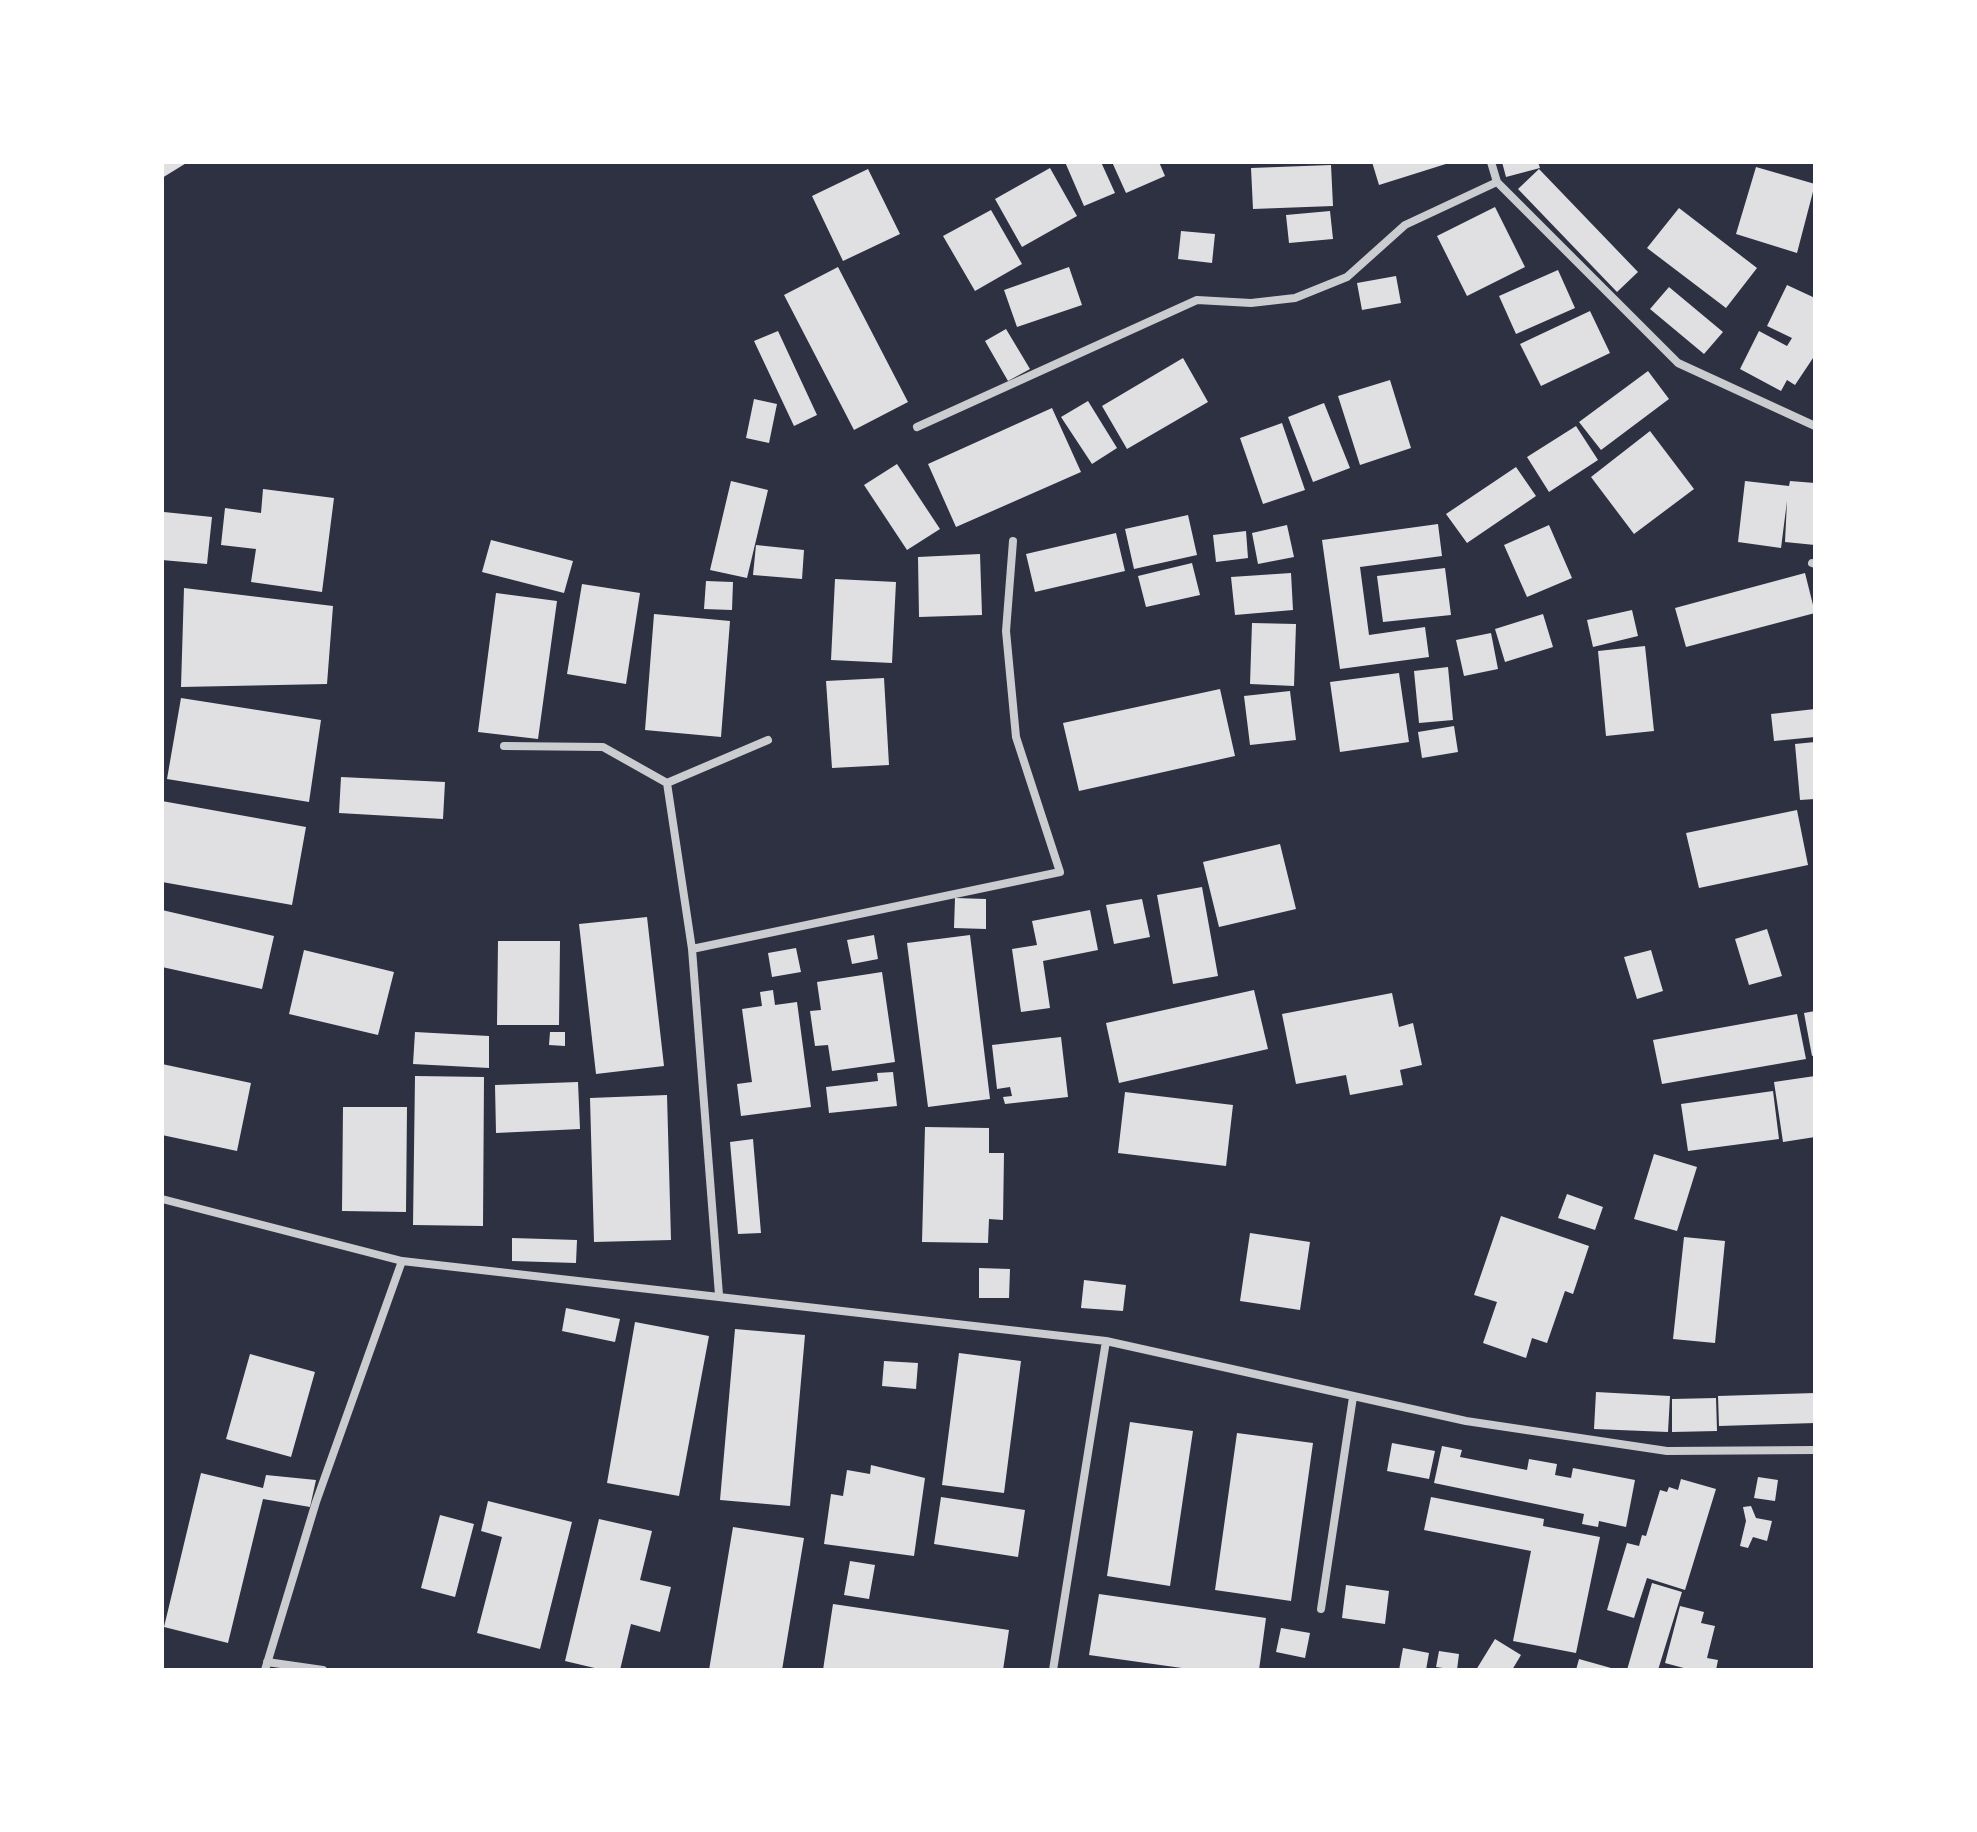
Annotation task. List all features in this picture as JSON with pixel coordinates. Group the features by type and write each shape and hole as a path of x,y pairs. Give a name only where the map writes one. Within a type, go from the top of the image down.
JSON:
{"street":[{"path":"1491,162 1497,182 1678,363 1815,426"},
{"path":"917,427 1197,300 1251,303 1295,298 1347,277 1405,225 1497,182"},
{"path":"692,949 1060,872 1016,737 1006,631 1013,541"},
{"path":"667,783 768,740"},
{"path":"504,746 603,747 667,783"},
{"path":"667,783 692,949 719,1295"},
{"path":"162,1199 402,1261 1106,1341 1466,1421 1667,1451 1815,1450"},
{"path":"323,1670 266,1666 316,1502 402,1261"},
{"path":"1053,1670 1106,1341"},
{"path":"1321,1609 1353,1397"}],"building":[{"path":"162,162 188,162 162,178"},
{"path":"1065,162 1101,162 1115,193 1084,206"},
{"path":"1112,162 1159,162 1165,176 1126,193"},
{"path":"1372,162 1449,162 1449,163 1379,185"},
{"path":"1502,162 1538,162 1540,168 1506,177"},
{"path":"1331,165 1333,206 1253,209 1251,168"},
{"path":"1756,167 1815,184 1797,253 1736,234"},
{"path":"1050,168 1077,216 1022,247 995,199"},
{"path":"868,169 900,234 843,261 812,196"},
{"path":"1539,169 1638,272 1617,292 1518,189"},
{"path":"1495,207 1525,267 1467,296 1437,236"},
{"path":"1679,208 1757,268 1726,308 1647,248"},
{"path":"991,210 1022,264 975,291 943,236"},
{"path":"1330,211 1333,239 1289,243 1286,215"},
{"path":"1181,231 1215,234 1212,263 1178,259"},
{"path":"838,267 908,402 854,430 784,295"},
{"path":"1069,267 1082,305 1017,327 1004,290"},
{"path":"1558,270 1575,308 1516,334 1499,296"},
{"path":"1396,276 1401,303 1362,310 1357,283"},
{"path":"1787,285 1815,298 1815,355 1795,385 1787,380 1781,391 1740,369 1759,331 1787,346 1792,338 1767,326"},
{"path":"1669,287 1723,332 1704,354 1650,309"},
{"path":"1590,311 1610,353 1541,386 1520,344"},
{"path":"1006,329 1030,369 1008,381 985,341"},
{"path":"778,331 817,415 794,426 754,341"},
{"path":"1183,358 1208,402 1127,449 1102,406"},
{"path":"1648,371 1669,399 1601,450 1579,422"},
{"path":"1390,380 1411,448 1360,465 1338,396"},
{"path":"754,399 777,404 769,443 746,438"},
{"path":"1088,401 1117,448 1092,464 1061,417"},
{"path":"1324,403 1350,468 1313,482 1288,417"},
{"path":"1052,408 1081,472 956,527 928,464"},
{"path":"1282,423 1305,490 1263,504 1240,438"},
{"path":"1576,426 1598,460 1549,492 1527,457"},
{"path":"1650,431 1694,489 1634,534 1591,477"},
{"path":"897,464 940,529 907,550 864,485"},
{"path":"1516,467 1536,496 1467,543 1446,514"},
{"path":"731,481 768,490 747,578 710,570"},
{"path":"1745,481 1789,486 1790,481 1815,483 1815,545 1785,542 1787,501 1781,548 1738,542"},
{"path":"263,489 334,498 322,592 251,582 256,549 221,545 225,508 261,513"},
{"path":"164,512 212,517 207,564 162,560"},
{"path":"1188,515 1197,555 1134,569 1125,529"},
{"path":"1438,524 1442,556 1360,567 1369,635 1425,627 1429,657 1340,669 1322,540"},
{"path":"1287,525 1294,557 1258,564 1252,533"},
{"path":"1549,525 1572,578 1527,597 1504,545"},
{"path":"1246,531 1248,558 1216,562 1213,535"},
{"path":"1116,533 1125,571 1035,592 1026,554"},
{"path":"491,540 573,561 564,593 482,572"},
{"path":"756,545 804,550 802,579 753,575"},
{"path":"980,554 982,615 919,617 918,557"},
{"path":"1192,563 1200,595 1146,607 1138,576"},
{"path":"1445,568 1451,615 1383,622 1377,576"},
{"path":"1291,573 1293,610 1235,615 1231,577"},
{"path":"1805,573 1815,613 1686,647 1675,608"},
{"path":"835,579 896,582 892,663 831,660"},
{"path":"706,581 733,582 732,610 704,609"},
{"path":"582,584 640,593 626,684 567,674"},
{"path":"184,588 333,606 327,684 181,687"},
{"path":"496,593 557,601 538,739 478,732"},
{"path":"1632,610 1638,636 1593,647 1587,620"},
{"path":"654,614 730,621 721,737 645,730"},
{"path":"1543,614 1553,647 1505,662 1495,629"},
{"path":"1252,623 1296,624 1294,686 1250,684"},
{"path":"1491,633 1498,669 1464,676 1456,640"},
{"path":"1645,646 1654,731 1606,736 1598,651"},
{"path":"1448,667 1453,720 1419,723 1414,671"},
{"path":"1399,673 1409,742 1340,752 1330,682"},
{"path":"884,678 889,765 832,768 826,681"},
{"path":"1220,689 1235,756 1079,791 1063,723"},
{"path":"1290,691 1296,740 1250,745 1244,696"},
{"path":"181,698 321,720 309,802 167,779"},
{"path":"1815,709 1815,737 1774,741 1771,714"},
{"path":"1454,726 1458,752 1422,758 1418,732"},
{"path":"1815,742 1815,799 1800,800 1795,744"},
{"path":"341,777 445,782 443,819 339,813"},
{"path":"162,801 306,827 292,905 162,882"},
{"path":"1797,810 1808,865 1699,888 1686,833"},
{"path":"1280,844 1296,909 1219,927 1203,862"},
{"path":"1202,887 1218,976 1173,984 1157,895"},
{"path":"955,898 986,899 986,929 954,928"},
{"path":"1142,899 1150,937 1114,944 1106,905"},
{"path":"162,910 274,936 262,989 162,967"},
{"path":"1090,910 1098,950 1043,961 1050,1008 1021,1012 1012,949 1037,945 1032,921"},
{"path":"647,917 664,1066 596,1074 579,924"},
{"path":"1767,929 1782,976 1749,985 1735,939"},
{"path":"874,935 878,959 852,964 847,940"},
{"path":"970,935 990,1099 928,1107 907,943"},
{"path":"498,941 560,941 559,1025 497,1025"},
{"path":"796,948 801,972 772,977 768,953"},
{"path":"304,950 394,972 378,1035 289,1014"},
{"path":"1651,950 1663,991 1637,999 1624,957"},
{"path":"882,972 895,1062 832,1071 828,1045 815,1046 810,1011 821,1010 817,982"},
{"path":"773,990 775,1005 797,1002 811,1107 741,1116 737,1084 752,1082 742,1009 762,1006 760,992"},
{"path":"1254,990 1268,1049 1119,1083 1106,1023"},
{"path":"1392,993 1399,1027 1413,1023 1422,1065 1400,1070 1403,1085 1350,1095 1346,1075 1296,1084 1282,1014"},
{"path":"1815,1011 1815,1055 1812,1056 1804,1013"},
{"path":"1797,1014 1806,1059 1662,1084 1653,1040"},
{"path":"415,1032 489,1036 489,1068 413,1064"},
{"path":"550,1032 565,1032 565,1046 549,1045"},
{"path":"1061,1037 1068,1097 1005,1104 1003,1097 1012,1096 1010,1087 997,1089 992,1045"},
{"path":"162,1064 251,1083 237,1151 162,1135"},
{"path":"893,1072 897,1106 829,1113 826,1087 878,1081 877,1073"},
{"path":"415,1076 484,1077 483,1226 413,1225"},
{"path":"1815,1076 1815,1137 1783,1142 1774,1082"},
{"path":"578,1082 580,1129 496,1133 495,1085"},
{"path":"1773,1091 1779,1139 1688,1151 1681,1104"},
{"path":"1125,1092 1233,1105 1226,1166 1118,1153"},
{"path":"667,1095 671,1240 594,1242 590,1098"},
{"path":"343,1107 407,1107 406,1212 342,1211"},
{"path":"925,1127 989,1128 989,1153 1004,1153 1003,1220 989,1219 988,1243 922,1242"},
{"path":"753,1139 761,1233 738,1234 730,1142"},
{"path":"1654,1154 1697,1167 1677,1231 1634,1219"},
{"path":"1567,1194 1603,1207 1595,1230 1558,1218"},
{"path":"1501,1216 1589,1246 1573,1294 1565,1291 1547,1343 1532,1338 1526,1358 1483,1343 1497,1302 1474,1295"},
{"path":"1250,1233 1310,1242 1300,1310 1240,1301"},
{"path":"1684,1237 1725,1241 1715,1343 1673,1339"},
{"path":"512,1238 577,1240 576,1263 512,1261"},
{"path":"979,1268 1010,1269 1009,1298 979,1298"},
{"path":"1084,1280 1126,1285 1123,1311 1081,1308"},
{"path":"566,1308 620,1319 615,1342 562,1331"},
{"path":"635,1322 709,1336 679,1496 607,1483"},
{"path":"735,1329 805,1335 790,1506 720,1500"},
{"path":"959,1353 1021,1361 1004,1493 942,1485"},
{"path":"250,1354 315,1372 291,1457 226,1439"},
{"path":"884,1361 918,1363 916,1389 882,1386"},
{"path":"1596,1392 1670,1396 1668,1432 1594,1429"},
{"path":"1815,1393 1815,1423 1719,1426 1718,1396"},
{"path":"1716,1398 1717,1431 1672,1432 1672,1399"},
{"path":"1130,1422 1193,1431 1170,1586 1107,1576"},
{"path":"1237,1433 1313,1443 1291,1601 1215,1590"},
{"path":"1392,1443 1435,1451 1429,1479 1387,1471"},
{"path":"1442,1446 1462,1450 1460,1457 1527,1470 1529,1459 1557,1464 1555,1475 1571,1478 1573,1468 1635,1480 1626,1527 1599,1521 1598,1527 1582,1524 1584,1514 1434,1483"},
{"path":"871,1465 925,1478 914,1556 824,1544 831,1494 843,1496 847,1470 870,1474"},
{"path":"201,1473 263,1488 266,1475 316,1480 310,1507 263,1499 228,1643 164,1627"},
{"path":"1758,1477 1778,1480 1775,1501 1754,1498"},
{"path":"1681,1479 1716,1489 1685,1590 1647,1578 1634,1618 1607,1610 1627,1543 1639,1546 1642,1535 1646,1536 1660,1490 1667,1492 1669,1487 1678,1490"},
{"path":"941,1497 1025,1510 1018,1557 934,1544"},
{"path":"1431,1497 1544,1519 1543,1526 1600,1537 1576,1653 1513,1641 1531,1551 1424,1530"},
{"path":"488,1501 572,1522 540,1649 477,1633 502,1537 481,1531"},
{"path":"1751,1506 1756,1518 1772,1521 1767,1541 1753,1537 1748,1548 1740,1546 1746,1521 1743,1507"},
{"path":"440,1515 474,1524 455,1597 421,1588"},
{"path":"599,1519 652,1531 640,1580 671,1587 660,1632 631,1624 620,1670 603,1670 565,1661"},
{"path":"733,1527 804,1538 782,1670 709,1670"},
{"path":"850,1561 875,1565 869,1599 844,1595"},
{"path":"1652,1583 1682,1592 1658,1670 1627,1670"},
{"path":"1346,1585 1389,1591 1385,1624 1342,1618"},
{"path":"1099,1594 1266,1618 1259,1670 1196,1670 1089,1655"},
{"path":"833,1604 1009,1630 1003,1670 823,1670"},
{"path":"1680,1606 1704,1612 1701,1623 1715,1626 1707,1658 1718,1660 1716,1670 1691,1670 1665,1663"},
{"path":"1281,1628 1310,1633 1305,1658 1276,1652"},
{"path":"1495,1639 1521,1655 1512,1670 1476,1670"},
{"path":"1403,1648 1429,1653 1426,1670 1399,1670"},
{"path":"1439,1651 1459,1654 1457,1670 1436,1667"},
{"path":"1579,1659 1611,1668 1611,1670 1576,1670"}]}
